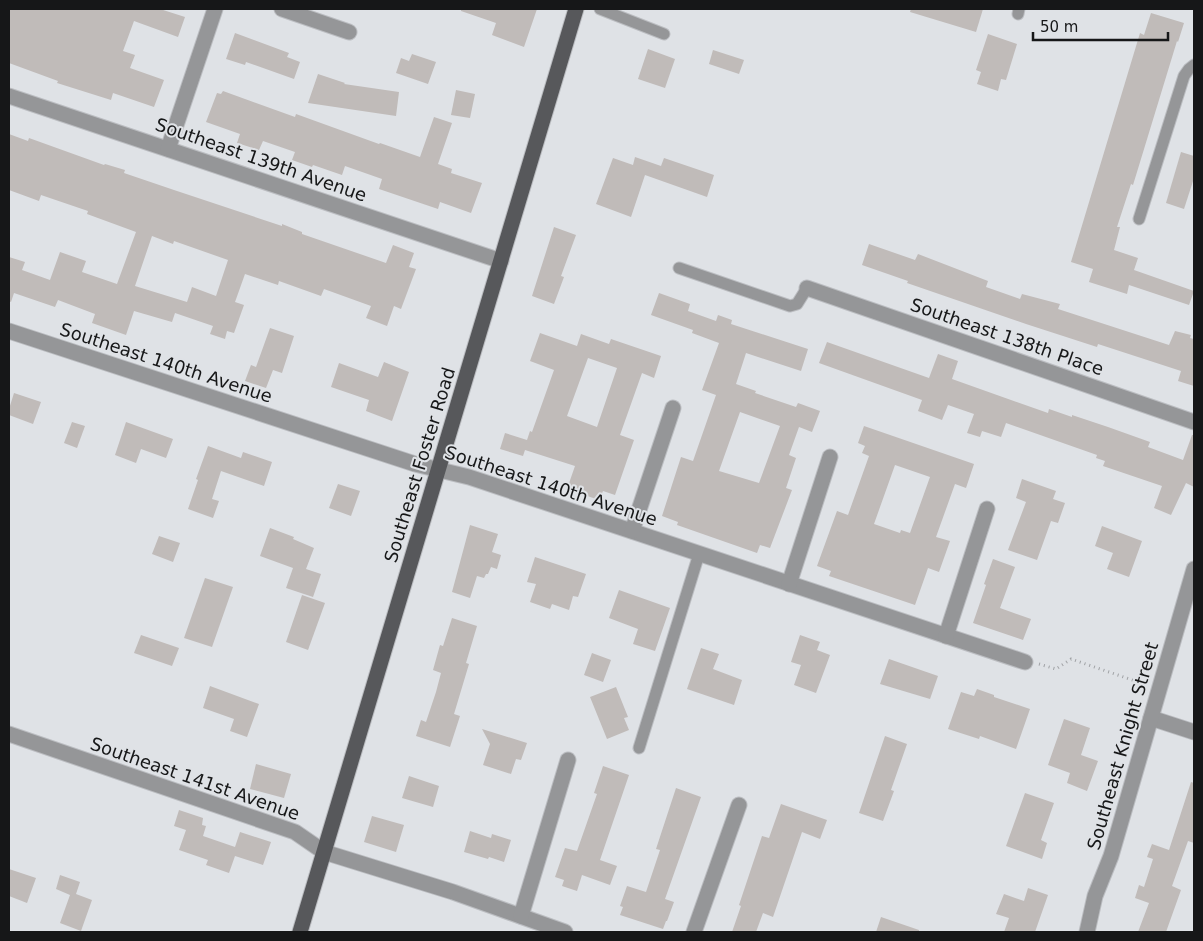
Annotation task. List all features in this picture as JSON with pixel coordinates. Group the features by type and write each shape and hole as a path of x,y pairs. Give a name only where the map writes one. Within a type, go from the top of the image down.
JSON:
{"main road":[{"name":"Southeast Foster Road","path":"300,932 576,9"}],"street":[{"path":"168,149 215,9"},
{"path":"282,9 349,32"},
{"name":"Southeast 139th Avenue","path":"9,96 500,261"},
{"name":"Southeast 138th Place","path":"807,288 1194,422"},
{"name":"Southeast 140th Avenue","path":"9,331 405,461 469,477 1025,662"},
{"path":"632,531 673,408"},
{"path":"789,584 830,456"},
{"path":"946,636 987,509"},
{"name":"Southeast Knight Street","path":"1087,932 1095,896 1111,856 1194,569"},
{"path":"1151,718 1194,732"},
{"name":"Southeast 141st Avenue","path":"9,734 295,832 324,852 453,892 565,932"},
{"path":"521,916 568,760"},
{"path":"694,932 739,805"}],"lane":[{"path":"600,9 664,34"},
{"path":"1139,219 1184,76 1194,65"},
{"path":"679,268 790,306 797,304 807,288"},
{"path":"639,748 699,554"}],"path":[{"path":"1025,662 1056,669 1072,659 1159,689"}],"building":[{"path":"9,9 160,9 185,17 178,37 134,21 123,51 135,55 130,68 164,80 154,107 113,93 111,100 57,83 58,81 9,63"},
{"path":"461,9 537,9 524,47 492,35 496,23 461,11"},
{"path":"911,9 983,9 976,32 910,12"},
{"path":"1151,13 1184,23 1133,185 1131,184 1117,227 1120,227 1114,250 1138,258 1134,270 1194,291 1189,305 1129,285 1127,294 1089,282 1093,269 1071,262 1140,33 1144,35"},
{"path":"235,33 289,53 287,57 300,62 294,79 246,62 245,65 226,59"},
{"path":"988,34 1017,44 1006,80 1001,79 998,91 977,84 981,72 976,70"},
{"path":"648,49 675,59 665,88 638,79"},
{"path":"713,50 744,60 739,74 709,64"},
{"path":"412,54 436,62 428,84 396,73 401,58 409,61"},
{"path":"318,74 344,84 399,92 396,116 308,103"},
{"path":"456,90 475,94 470,118 451,115"},
{"path":"223,91 295,117 296,114 420,157 434,117 452,123 438,164 452,169 451,173 482,183 471,213 440,202 438,209 379,189 382,179 345,166 342,175 313,165 312,167 292,160 295,152 263,141 259,150 237,143 240,134 206,122 217,93 221,94"},
{"path":"9,134 28,141 29,138 104,165 125,170 124,173 282,226 282,224 302,232 302,234 386,263 393,245 414,253 409,267 416,269 401,309 394,306 387,326 366,318 371,306 324,289 321,296 279,281 278,285 245,274 235,302 244,305 234,333 227,331 225,339 210,334 213,326 175,313 172,322 134,311 126,335 92,323 95,314 58,300 55,307 14,293 11,302 9,301 9,257 25,262 22,270 50,280 60,252 86,261 82,272 117,284 136,232 87,214 88,211 41,195 39,201 9,190","holes":["152,236 173,244 174,241 228,260 216,296 192,287 187,302 135,286"]},
{"path":"1181,152 1194,156 1194,178 1184,209 1166,203"},
{"path":"635,157 661,166 664,158 714,175 707,197 645,175 631,217 596,204 613,158 633,165"},
{"path":"554,227 576,235 561,276 564,277 554,304 532,296"},
{"path":"869,244 915,260 918,254 988,281 986,287 1020,299 1022,294 1060,304 1058,309 1169,345 1175,331 1191,335 1190,338 1194,339 1194,386 1178,381 1181,371 1098,344 1097,347 1026,324 907,283 908,281 862,265"},
{"path":"659,293 690,304 688,311 716,321 718,315 732,320 731,324 808,349 801,371 746,353 736,384 756,391 755,393 796,407 798,403 820,411 812,432 799,427 789,455 796,458 786,488 792,490 770,548 760,545 757,553 677,525 678,522 662,516 681,457 693,461 716,395 702,390 719,343 692,333 693,330 651,315","holes":["740,412 780,426 759,483 719,471"]},
{"path":"270,328 294,336 282,373 273,370 266,388 245,381 251,365 256,367"},
{"path":"540,333 577,346 581,334 609,344 611,339 661,356 654,378 642,373 620,435 634,440 615,495 603,491 599,500 567,489 575,466 525,450 523,456 500,449 505,433 527,440 530,431 532,432 554,370 530,361","holes":["588,358 617,368 597,427 567,416"]},
{"path":"827,342 929,378 938,354 958,361 952,379 1048,413 1049,409 1108,427 1150,442 1148,447 1183,460 1192,435 1194,435 1194,487 1186,483 1171,515 1154,508 1162,486 1103,466 1105,461 1096,458 1097,455 1006,423 1001,437 982,431 980,437 967,433 974,414 948,405 942,420 918,411 922,400 819,363"},
{"path":"384,362 409,372 392,421 366,411 369,400 331,387 339,363 378,377"},
{"path":"14,393 41,402 33,424 9,415"},
{"path":"72,422 85,426 77,448 64,443"},
{"path":"126,422 173,439 166,458 141,449 136,463 115,455"},
{"path":"864,426 974,464 966,488 955,484 936,537 950,541 939,572 928,568 915,605 829,576 831,571 817,566 837,511 848,515 869,456 862,453 865,446 858,443","holes":["895,465 930,477 910,533 901,530 900,533 874,524"]},
{"path":"208,446 241,458 243,452 272,462 264,486 221,471 212,499 219,501 213,518 188,509"},
{"path":"1022,479 1056,491 1053,499 1065,503 1058,523 1051,521 1037,560 1008,550 1026,502 1016,498"},
{"path":"338,484 360,491 351,516 329,508"},
{"path":"470,525 498,534 492,552 501,555 497,569 491,567 484,578 477,576 470,598 452,592"},
{"path":"1102,526 1142,541 1129,577 1107,569 1113,553 1095,546"},
{"path":"270,528 294,537 293,539 314,548 306,569 321,574 313,597 286,588 293,568 260,556"},
{"path":"159,536 180,543 173,562 152,554"},
{"path":"535,557 586,574 578,597 573,596 569,610 552,604 550,609 530,602 536,584 527,582"},
{"path":"993,559 1015,567 1000,608 1031,619 1023,640 973,623"},
{"path":"205,578 233,587 212,647 184,638"},
{"path":"619,590 670,608 655,651 633,644 638,629 609,618"},
{"path":"302,595 325,603 308,650 286,642"},
{"path":"452,618 477,626 466,663 469,664 454,714 460,716 450,747 416,736 421,720 426,722 436,692 441,673 433,670 440,645 443,646"},
{"path":"141,635 179,648 172,666 134,653"},
{"path":"800,635 820,642 817,650 830,655 816,693 794,685 801,665 791,662"},
{"path":"701,648 719,654 713,669 742,680 734,705 687,689"},
{"path":"592,653 611,660 603,682 584,675"},
{"path":"889,659 938,676 930,699 880,684"},
{"path":"210,686 259,704 247,737 230,731 234,719 203,708"},
{"path":"616,687 628,717 624,718 629,730 607,739 590,697"},
{"path":"977,689 1030,709 1016,749 980,736 979,739 948,729 961,692 974,696"},
{"path":"1064,719 1090,728 1081,755 1098,761 1087,791 1067,783 1070,773 1048,765"},
{"path":"482,729 527,743 521,760 516,759 511,774 483,765 490,744"},
{"path":"885,736 907,744 891,790 894,791 883,821 859,813"},
{"path":"256,764 291,774 284,798 250,789"},
{"path":"603,766 629,775 600,860 617,866 610,885 582,875 577,891 562,886 564,880 555,877 565,848 577,851 597,794 594,793"},
{"path":"409,776 439,786 433,807 402,798"},
{"path":"1191,782 1194,783 1194,843 1188,841 1172,886 1181,890 1166,932 1138,932 1149,903 1135,898 1139,885 1144,887 1153,859 1147,857 1152,844 1169,850"},
{"path":"676,788 701,797 665,899 674,902 663,929 620,915 623,907 620,906 627,886 646,892 660,850 656,849"},
{"path":"1025,793 1054,803 1041,840 1047,843 1042,859 1006,846"},
{"path":"781,804 827,820 820,839 802,832 773,917 763,913 756,932 732,932 762,836 769,838"},
{"path":"179,810 203,818 202,825 206,826 203,836 235,847 240,832 271,842 263,865 235,856 229,873 206,865 208,860 179,850 186,830 174,826"},
{"path":"372,816 404,825 396,852 364,842"},
{"path":"470,831 491,838 492,834 511,840 504,862 464,852"},
{"path":"9,869 36,878 27,903 9,896"},
{"path":"60,875 80,882 76,894 92,900 81,931 60,923 70,895 56,889"},
{"path":"1028,888 1048,895 1035,932 1004,932 1009,918 996,914 1004,894 1024,901"},
{"path":"881,917 919,930 919,932 876,932"}]}
